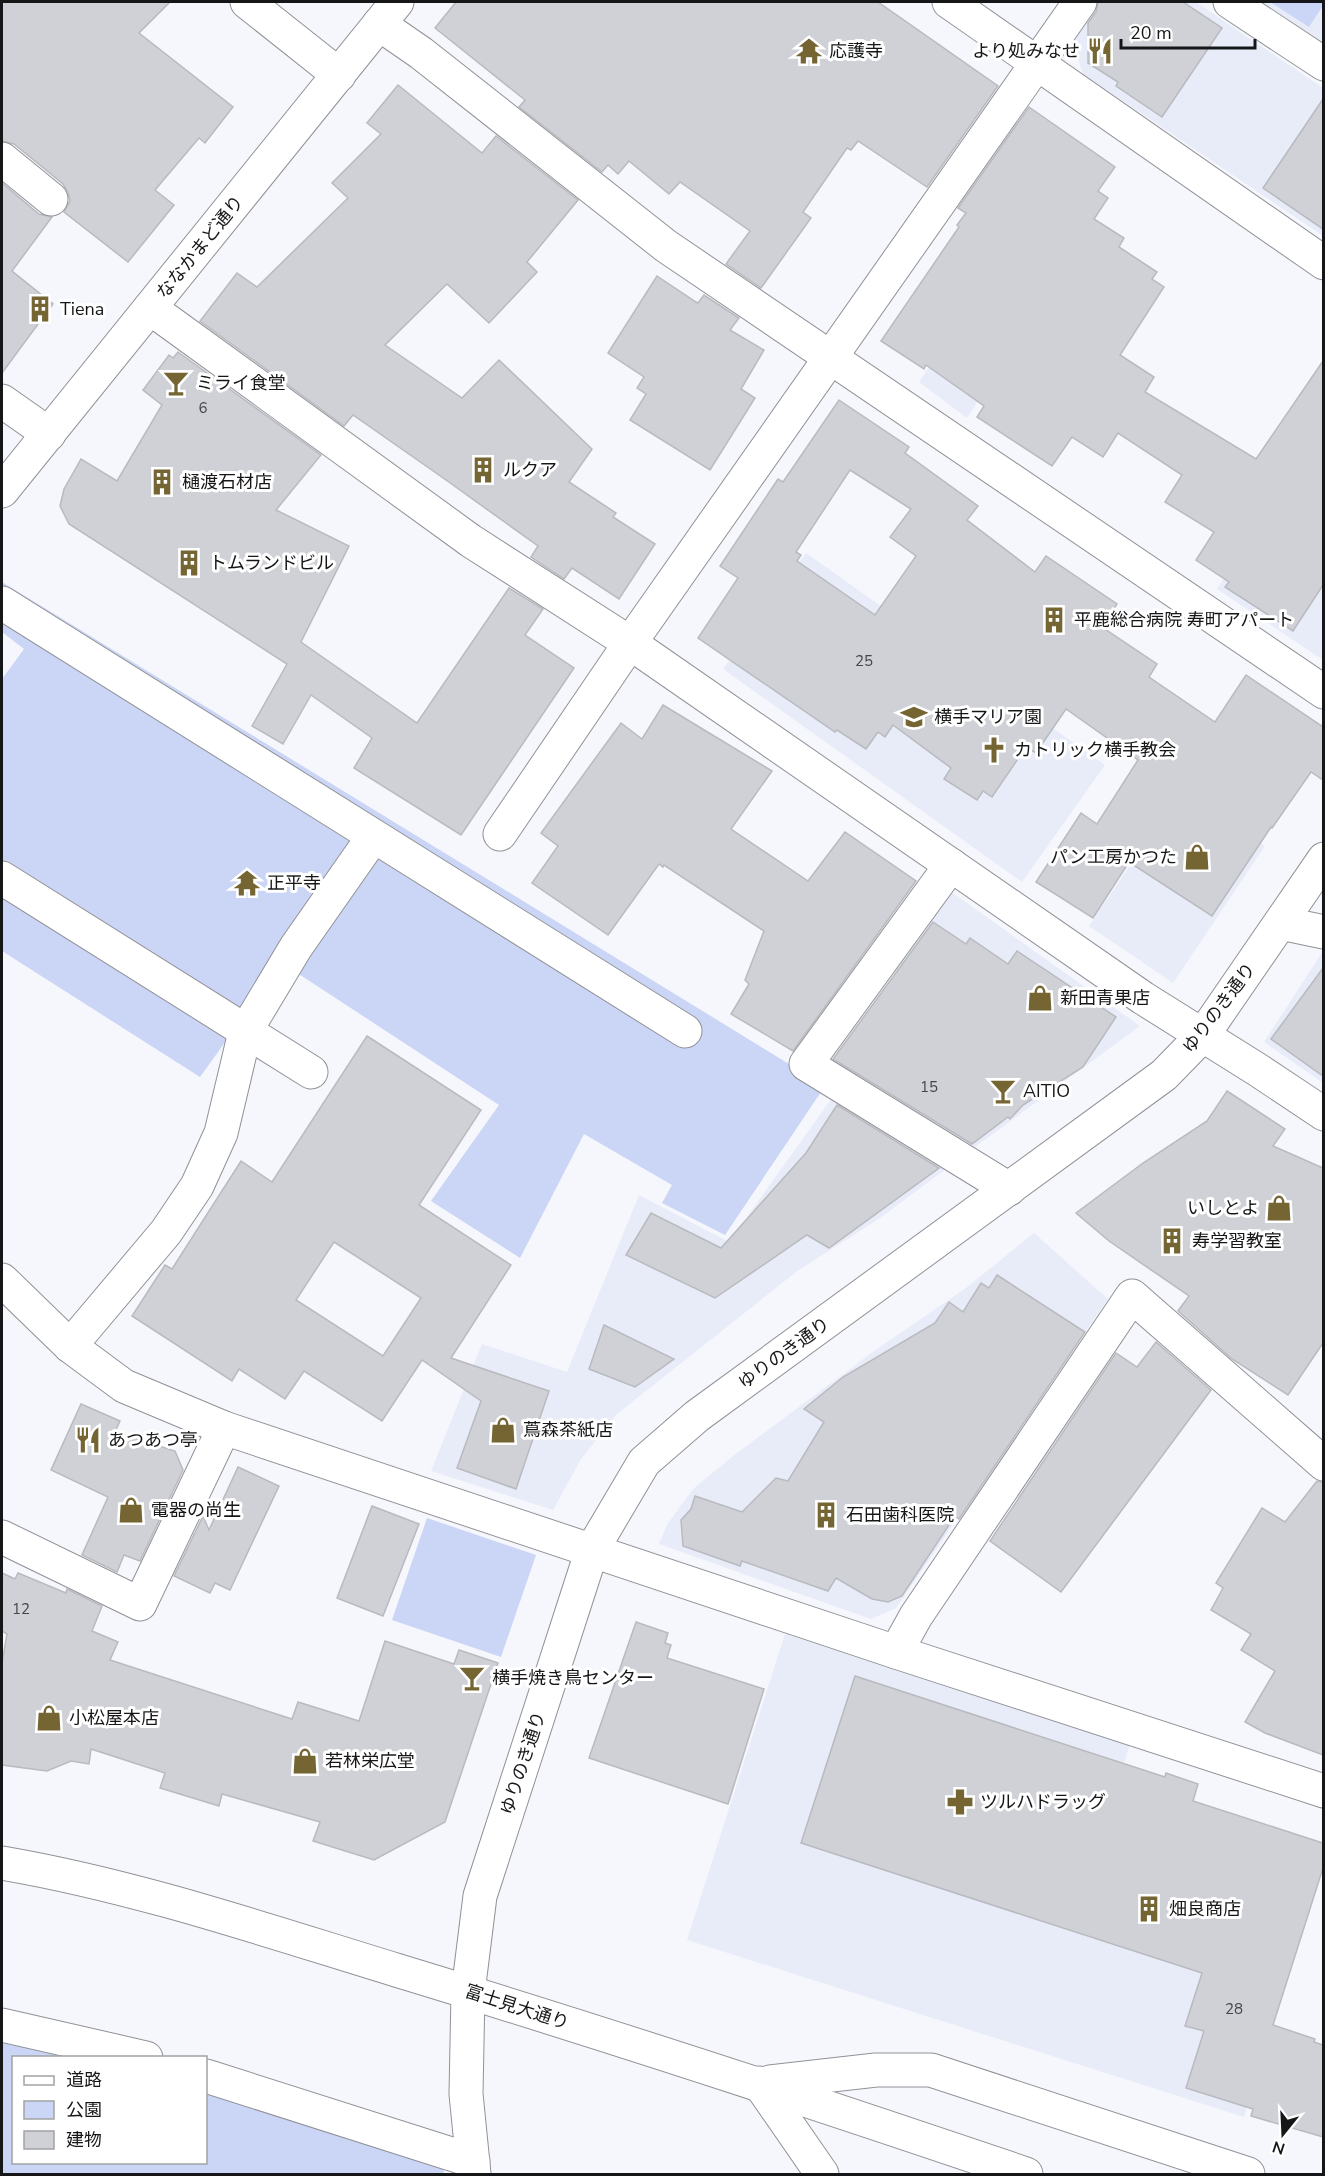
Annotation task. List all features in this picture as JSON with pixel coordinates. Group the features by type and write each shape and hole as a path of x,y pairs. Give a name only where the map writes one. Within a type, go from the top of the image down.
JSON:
{"street":[{"path":"247,2 339,75"},
{"path":"949,2 1323,263"},
{"path":"500,834 630,643 1080,2"},
{"path":"1230,2 1323,64"},
{"path":"388,13 421,53 666,246 1323,693"},
{"name":"ななかまど通り","path":"2,491 388,13"},
{"path":"2,159 51,199"},
{"path":"150,308 471,541 630,643 1143,998 1323,1114"},
{"path":"2,401 49,434"},
{"path":"2,603 685,1031"},
{"path":"70,1346 166,1232 197,1186 221,1133 245,1032 296,947 373,837"},
{"name":"ゆりのき通り","path":"473,2168 466,2094 468,1992 480,1896 592,1550 645,1462 697,1416 1164,1075 1203,1035 1323,859"},
{"path":"951,864 807,1064 1009,1189"},
{"path":"2,878 311,1072"},
{"path":"1281,923 1323,932"},
{"path":"2,1280 70,1346 124,1386 224,1428 896,1652 1323,1791"},
{"path":"896,1652 916,1616 1132,1296 1323,1464"},
{"path":"2,1537 140,1604 224,1428"},
{"name":"富士見大通り","path":"2,1863 88,1880 211,1911 759,2083 1026,2175"},
{"path":"2,2025 137,2056"},
{"path":"822,2175 759,2083 876,2070 931,2070 1248,2175"},
{"path":"207,2076 473,2168"}],"shaded area":[{"path":"1100,2 1196,2 1323,88 1323,236 1083,74 1072,40"},
{"path":"1262,2 1323,2 1323,42"},
{"path":"975,301 1022,334 967,418 919,382"},
{"path":"1323,448 1323,660 1217,589 1299,464 1308,470"},
{"name":"横手マリア園","path":"806,553 1105,765 1022,882 723,669"},
{"path":"1181,790 1265,846 1173,983 1089,926"},
{"path":"943,886 1140,1026 963,1156 885,1107 953,1015 884,965"},
{"path":"1323,951 1323,1083 1264,1042"},
{"path":"837,1091 954,1163 880,1218 796,1272 617,1414 581,1459 553,1510 431,1471 482,1344 567,1372 639,1195 729,1242"},
{"path":"1034,1233 1108,1299 896,1608 871,1619 659,1544 668,1523 693,1489 733,1456 874,1351 966,1288"},
{"path":"785,1634 1130,1744 1100,1842 1222,1899 1305,1926 1244,2117 687,1940"}],"green space":[{"path":"1270,2 1323,2 1324,4 1309,27"},
{"path":"2,582 825,1086 725,1235 662,1203 672,1185 584,1134 520,1258 431,1201 499,1105 282,963 200,1077 2,951 2,679 24,649 2,632"},
{"path":"427,1518 536,1555 501,1657 392,1620"},
{"path":"2,2041 72,2056 12,2056 12,2164 207,2164 207,2091 443,2164 444,2174 2,2174"}],"building":[{"path":"2,2 170,2 139,33 233,107 205,143 199,138 155,190 174,205 128,262 64,212 70,201 63,184 14,144 2,141"},
{"path":"456,2 878,2 998,86 927,187 858,141 851,150 847,148 803,212 811,218 761,288 726,264 750,231 680,182 669,194 629,161 618,174 608,165 602,172 519,107 525,100 435,28"},
{"path":"1098,2 1183,2 1222,28 1162,117 1116,86 1118,82 1088,63 1088,23 1096,12"},
{"path":"398,85 482,153 496,136 578,200 527,262 537,272 489,323 447,284 385,345 462,398 499,360 592,449 569,482 616,513 613,517 655,544 619,599 572,568 564,579 531,557 538,546 446,480 353,415 344,426 200,321 237,273 257,287 348,198 332,183 381,134 367,123"},
{"path":"1323,99 1323,229 1263,188"},
{"path":"1029,107 1115,167 1098,191 1108,198 1094,219 1124,238 1119,247 1157,272 1152,279 1164,287 1120,355 1154,377 1145,392 1256,459 1323,361 1323,585 1293,631 1225,587 1229,582 1196,560 1214,532 1165,502 1182,475 1118,433 1103,457 1072,437 1052,466 977,417 984,406 926,365 924,369 881,341 959,227 957,225 966,213 958,208"},
{"path":"2,183 39,214 52,217 12,271 53,304 2,373"},
{"path":"657,276 696,302 698,303 704,295 739,318 730,330 764,350 741,389 755,398 710,470 630,420 646,394 637,388 644,377 608,353"},
{"path":"178,352 321,455 276,510 349,546 301,642 417,723 509,588 543,609 525,635 574,668 461,835 354,768 372,738 311,695 283,744 252,726 287,664 69,524 60,506 64,489 81,459 117,481 162,405 143,390 169,355 173,358"},
{"path":"839,400 909,447 905,453 978,506 967,520 1035,572 1046,556 1117,604 1102,627 1157,664 1149,677 1215,722 1246,675 1323,727 1323,780 1311,772 1271,827 1212,916 1129,862 1093,918 1036,882 1081,813 1097,824 1138,760 1066,709 1036,753 1026,747 992,797 983,791 977,800 944,779 951,768 893,725 885,737 878,732 866,749 837,730 835,732 698,638 738,578 720,566 778,479 783,482","holes":["850,470 911,509 890,537 916,556 875,615 797,561 801,555 796,552"]},
{"path":"663,705 772,771 731,829 808,881 845,832 916,881 793,1051 731,1014 749,984 745,980 764,931 664,865 663,867 659,864 608,935 532,883 558,846 541,833 621,723 642,739"},
{"path":"933,922 966,944 970,938 1008,964 1017,951 1116,1017 1083,1067 1023,1105 1010,1119 1008,1117 972,1144 833,1059"},
{"path":"1323,968 1323,1076 1271,1039"},
{"path":"367,1036 481,1110 419,1205 511,1265 451,1358 549,1391 516,1489 457,1468 481,1401 422,1360 382,1421 304,1371 285,1399 239,1369 232,1381 132,1316 165,1265 172,1269 241,1161 272,1182","holes":["334,1242 421,1298 383,1356 296,1300"]},
{"path":"1227,1091 1285,1129 1273,1146 1323,1168 1323,1343 1288,1395 1232,1359 1178,1311 1189,1296 1109,1241 1076,1213 1143,1163 1207,1121"},
{"path":"837,1105 939,1168 829,1248 807,1235 715,1298 626,1255 651,1213 721,1248 806,1153"},
{"path":"997,1275 1085,1332 959,1519 955,1516 902,1596 888,1602 872,1599 836,1578 828,1591 742,1561 740,1566 683,1546 681,1520 691,1509 695,1496 742,1512 776,1478 788,1481 824,1422 804,1409 843,1377 935,1323 949,1302 963,1312 981,1283 989,1288"},
{"path":"604,1325 674,1359 635,1387 589,1369"},
{"path":"1156,1342 1211,1390 1061,1592 990,1541 1116,1353 1137,1367"},
{"path":"81,1404 120,1421 115,1432 175,1451 183,1470 140,1561 124,1555 117,1572 82,1555 108,1497 51,1470"},
{"path":"238,1467 279,1486 230,1590 215,1583 210,1593 174,1576 203,1516 209,1530"},
{"path":"1317,1481 1323,1482 1323,1755 1265,1733 1245,1722 1275,1671 1241,1650 1251,1634 1211,1610 1223,1588 1216,1583 1262,1508 1285,1522"},
{"path":"372,1506 419,1524 383,1616 337,1598"},
{"path":"2,1573 15,1579 18,1573 66,1593 67,1589 102,1606 92,1631 118,1642 110,1660 292,1719 298,1702 359,1721 385,1641 454,1664 459,1650 498,1663 445,1822 374,1860 313,1841 320,1822 222,1794 219,1806 160,1788 165,1773 91,1749 89,1764 71,1761 47,1771 2,1765 2,1663 7,1634 2,1631"},
{"path":"636,1622 668,1633 665,1643 671,1645 667,1658 764,1689 728,1804 589,1758"},
{"path":"855,1676 1165,1777 1166,1773 1198,1784 1193,1801 1323,1843 1323,1868 1273,2025 1315,2039 1314,2042 1323,2045 1323,2137 1251,2116 1253,2109 1186,2088 1204,2031 1185,2026 1202,1973 801,1843"}],"place":[{"name":"応護寺","path":"809,51"},
{"name":"より処みなせ","path":"1100,51"},
{"name":"Tiena","path":"40,309"},
{"name":"ミライ食堂","path":"176,383"},
{"name":"ルクア","path":"483,470"},
{"name":"樋渡石材店","path":"162,482"},
{"name":"トムランドビル","path":"189,563"},
{"name":"平鹿総合病院 寿町アパート","path":"1054,620"},
{"name":"横手マリア園","path":"914,717"},
{"name":"カトリック横手教会","path":"994,750"},
{"name":"パン工房かつた","path":"1197,857"},
{"name":"正平寺","path":"247,883"},
{"name":"新田青果店","path":"1040,998"},
{"name":"AITIO","path":"1003,1091"},
{"name":"いしとよ","path":"1279,1208"},
{"name":"寿学習教室","path":"1172,1241"},
{"name":"蔦森茶紙店","path":"503,1430"},
{"name":"あつあつ亭","path":"88,1440"},
{"name":"電器の尚生","path":"131,1510"},
{"name":"石田歯科医院","path":"826,1515"},
{"name":"横手焼き鳥センター","path":"472,1678"},
{"name":"小松屋本店","path":"49,1718"},
{"name":"若林栄広堂","path":"305,1761"},
{"name":"ツルハドラッグ","path":"960,1802"},
{"name":"畑良商店","path":"1149,1909"}]}
